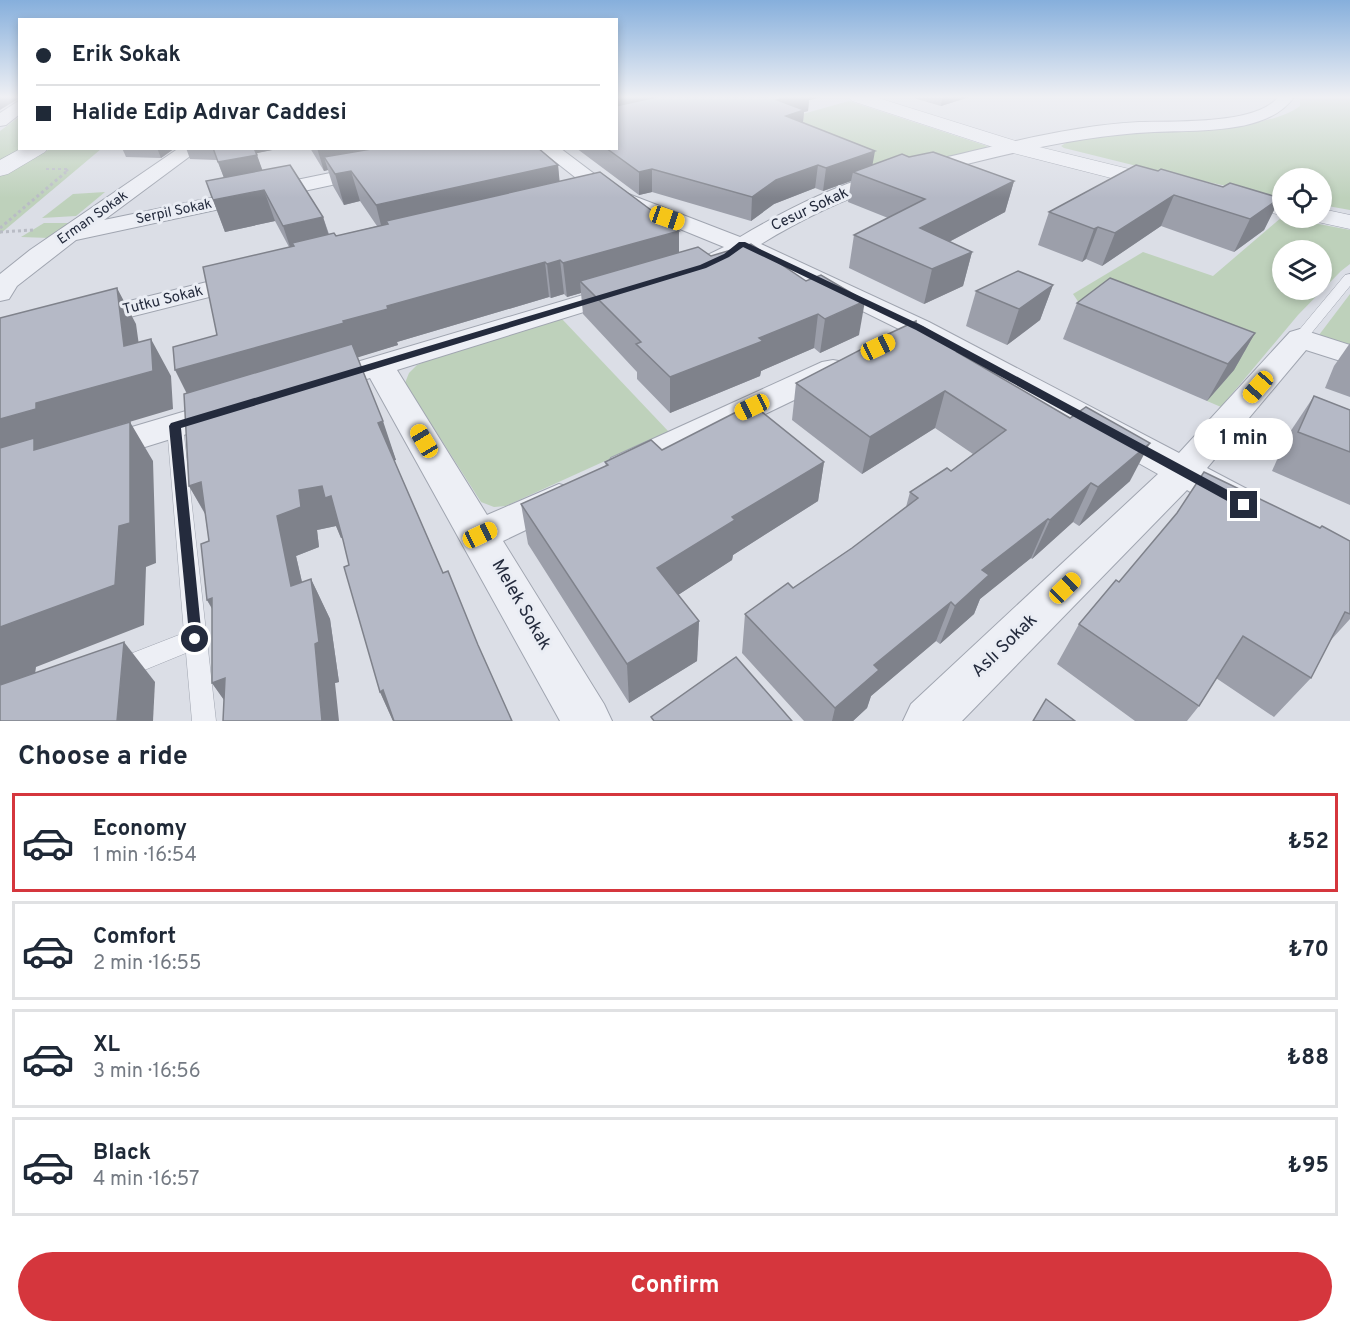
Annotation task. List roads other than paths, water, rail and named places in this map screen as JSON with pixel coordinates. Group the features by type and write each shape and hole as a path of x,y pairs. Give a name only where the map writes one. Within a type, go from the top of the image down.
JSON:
{"street":[{"path":"962,131 1012,147 1187,189"},
{"name":"Cesur Sokak","path":"681,274 726,256 742,244 835,197 882,179 1012,147 1104,131"},
{"path":"0,169 34,150"},
{"name":"Erman Sokak","path":"0,293 6,282 39,255 189,150"},
{"path":"549,150 594,195 742,244 919,328 1254,510"},
{"name":"Serpil Sokak","path":"70,234 389,168"},
{"path":"1208,194 1272,206"},
{"path":"1332,218 1350,222"},
{"path":"0,262 39,255"},
{"name":"Tutku Sokak","path":"70,324 268,275"},
{"path":"300,389 647,284"},
{"path":"887,343 919,328"},
{"path":"1300,338 1350,355"},
{"name":"Aslı Sokak","path":"928,721 1184,471 1300,338"},
{"path":"480,535 855,358"},
{"name":"Melek Sokak","path":"379,366 587,721"},
{"path":"76,457 243,406"}],"lane":[{"path":"1300,338 1350,278"},
{"path":"175,426 204,721"},
{"path":"98,677 195,639"}]}
